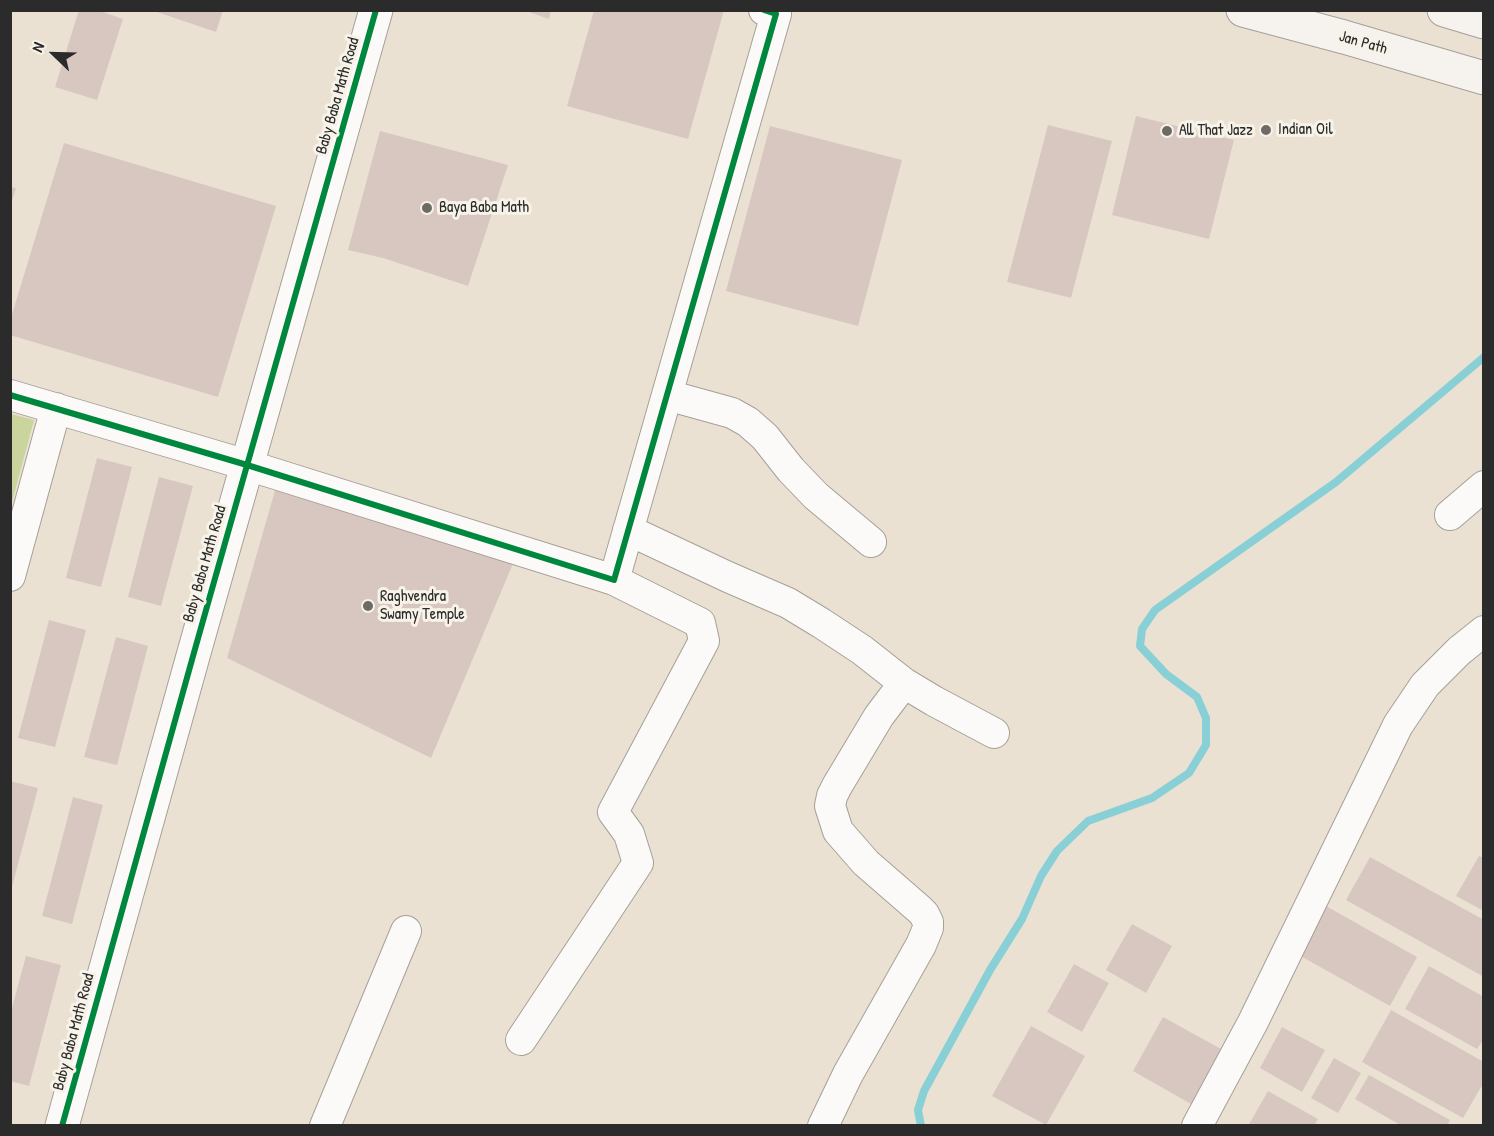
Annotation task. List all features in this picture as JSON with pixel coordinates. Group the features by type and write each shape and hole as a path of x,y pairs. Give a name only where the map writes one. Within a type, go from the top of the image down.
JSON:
{"main road":[{"path":"1444,10 1484,22"},
{"name":"Jan Path","path":"1257,12 1484,78"}],"street":[{"name":"Baby Baba Math Road","path":"62,1125 376,10"},
{"path":"614,580 772,12"},
{"path":"10,395 247,465 614,580 700,623 704,641 613,812 629,834 638,862 521,1040"},
{"path":"667,395 732,413 748,422 765,436 791,470 816,496 872,542"},
{"path":"10,576 56,408"},
{"path":"1450,515 1484,486"},
{"path":"628,530 788,603 854,645 904,683 994,733"},
{"path":"1197,1125 1253,1022 1398,725 1425,685 1458,651 1484,631"},
{"path":"823,1125 848,1074 921,945 928,928 924,914 866,863 838,831 830,806 837,786 879,716 904,683"},
{"path":"325,1125 406,931"}],"green space":[{"path":"10,414 34,420 11,506"}],"building":[{"path":"79,10 97,10 123,19 97,100 55,87"},
{"path":"151,10 223,10 216,32"},
{"path":"523,10 551,10 549,19"},
{"path":"594,10 724,10 688,139 567,106"},
{"path":"1136,116 1234,140 1209,239 1112,215"},
{"path":"1048,125 1112,141 1071,298 1007,282"},
{"path":"770,126 902,160 858,326 726,291"},
{"name":"Baya Baba Math","path":"380,131 508,165 468,286 383,258 348,250"},
{"path":"64,143 276,206 218,397 10,335 10,321"},
{"path":"10,187 16,188 11,204 10,204"},
{"path":"97,458 132,467 101,587 66,578"},
{"path":"159,477 193,486 161,606 128,597"},
{"name":"Raghvendra Swamy Temple","path":"278,480 517,554 431,758 227,658"},
{"path":"49,620 86,630 55,747 18,738"},
{"path":"116,637 148,646 117,765 84,757"},
{"path":"10,781 38,788 11,891 10,891"},
{"path":"73,797 103,805 72,924 42,916"},
{"path":"1479,856 1484,858 1484,911 1456,896"},
{"path":"1370,857 1484,920 1484,977 1346,900"},
{"path":"1324,905 1417,957 1390,1006 1297,954"},
{"path":"1132,924 1172,946 1146,993 1106,970"},
{"path":"26,956 61,965 29,1086 10,1081 10,1015"},
{"path":"1074,964 1109,983 1082,1032 1047,1012"},
{"path":"1429,966 1484,997 1484,1039 1477,1049 1405,1009"},
{"path":"1391,1010 1484,1062 1484,1082 1463,1118 1362,1062"},
{"path":"1163,1017 1221,1049 1191,1104 1133,1071"},
{"path":"1031,1026 1085,1056 1046,1125 992,1096"},
{"path":"1282,1027 1325,1050 1302,1092 1260,1068"},
{"path":"1334,1058 1361,1073 1338,1113 1311,1098"},
{"path":"1369,1075 1450,1120 1447,1126 1402,1126 1355,1099"},
{"path":"1268,1091 1318,1119 1314,1126 1248,1126"}],"waterway":[{"path":"921,1126 918,1110 924,1091 990,970 1022,919 1041,876 1057,851 1088,821 1152,798 1189,773 1206,745 1206,718 1197,697 1166,674 1140,646 1142,629 1155,610 1336,482 1484,357"}],"cycle path":[{"path":"62,1126 376,10"},
{"path":"10,395 247,465 614,580 776,14 764,10"}],"place":[{"name":"Indian Oil","path":"1266,130"},
{"name":"All That Jazz","path":"1167,131"},
{"name":"Baya Baba Math","path":"427,208"},
{"name":"Raghvendra Swamy Temple","path":"368,606"}]}
